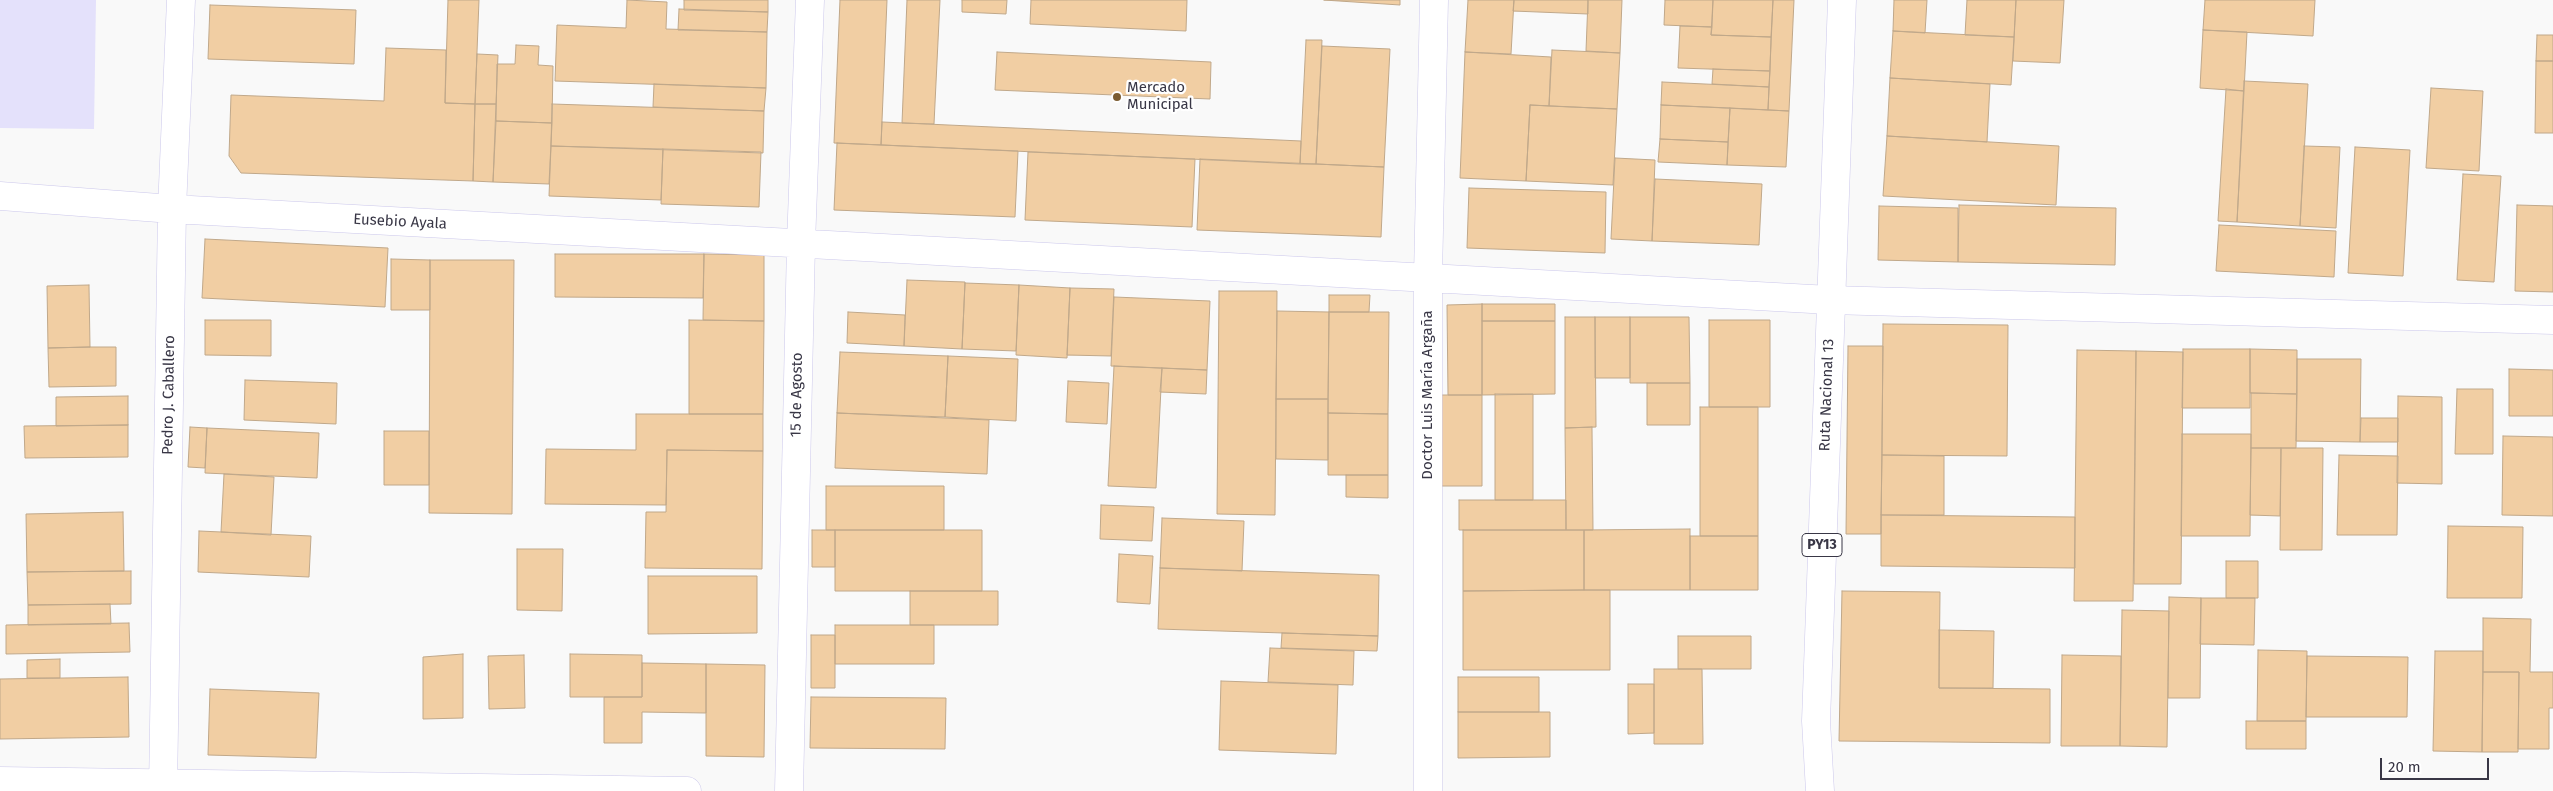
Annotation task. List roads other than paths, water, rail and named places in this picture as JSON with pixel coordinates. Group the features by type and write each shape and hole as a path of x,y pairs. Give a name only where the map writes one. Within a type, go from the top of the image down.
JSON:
{"main road":[{"name":"Pedro J. Caballero","path":"163,787 172,209 181,0"},
{"name":"15 de Agosto","path":"789,791 801,244 810,0"},
{"name":"Doctor Luis María Argaña","path":"1428,791 1428,276 1434,0"},
{"name":"Ruta Nacional 13","path":"1820,791 1816,721 1842,0"},
{"name":"Eusebio Ayala","path":"0,196 172,209 1428,276 1830,300 2553,320"},
{"path":"0,781 163,787 687,791"}],"place":[{"name":"Mercado Municipal","path":"1117,97"}]}
